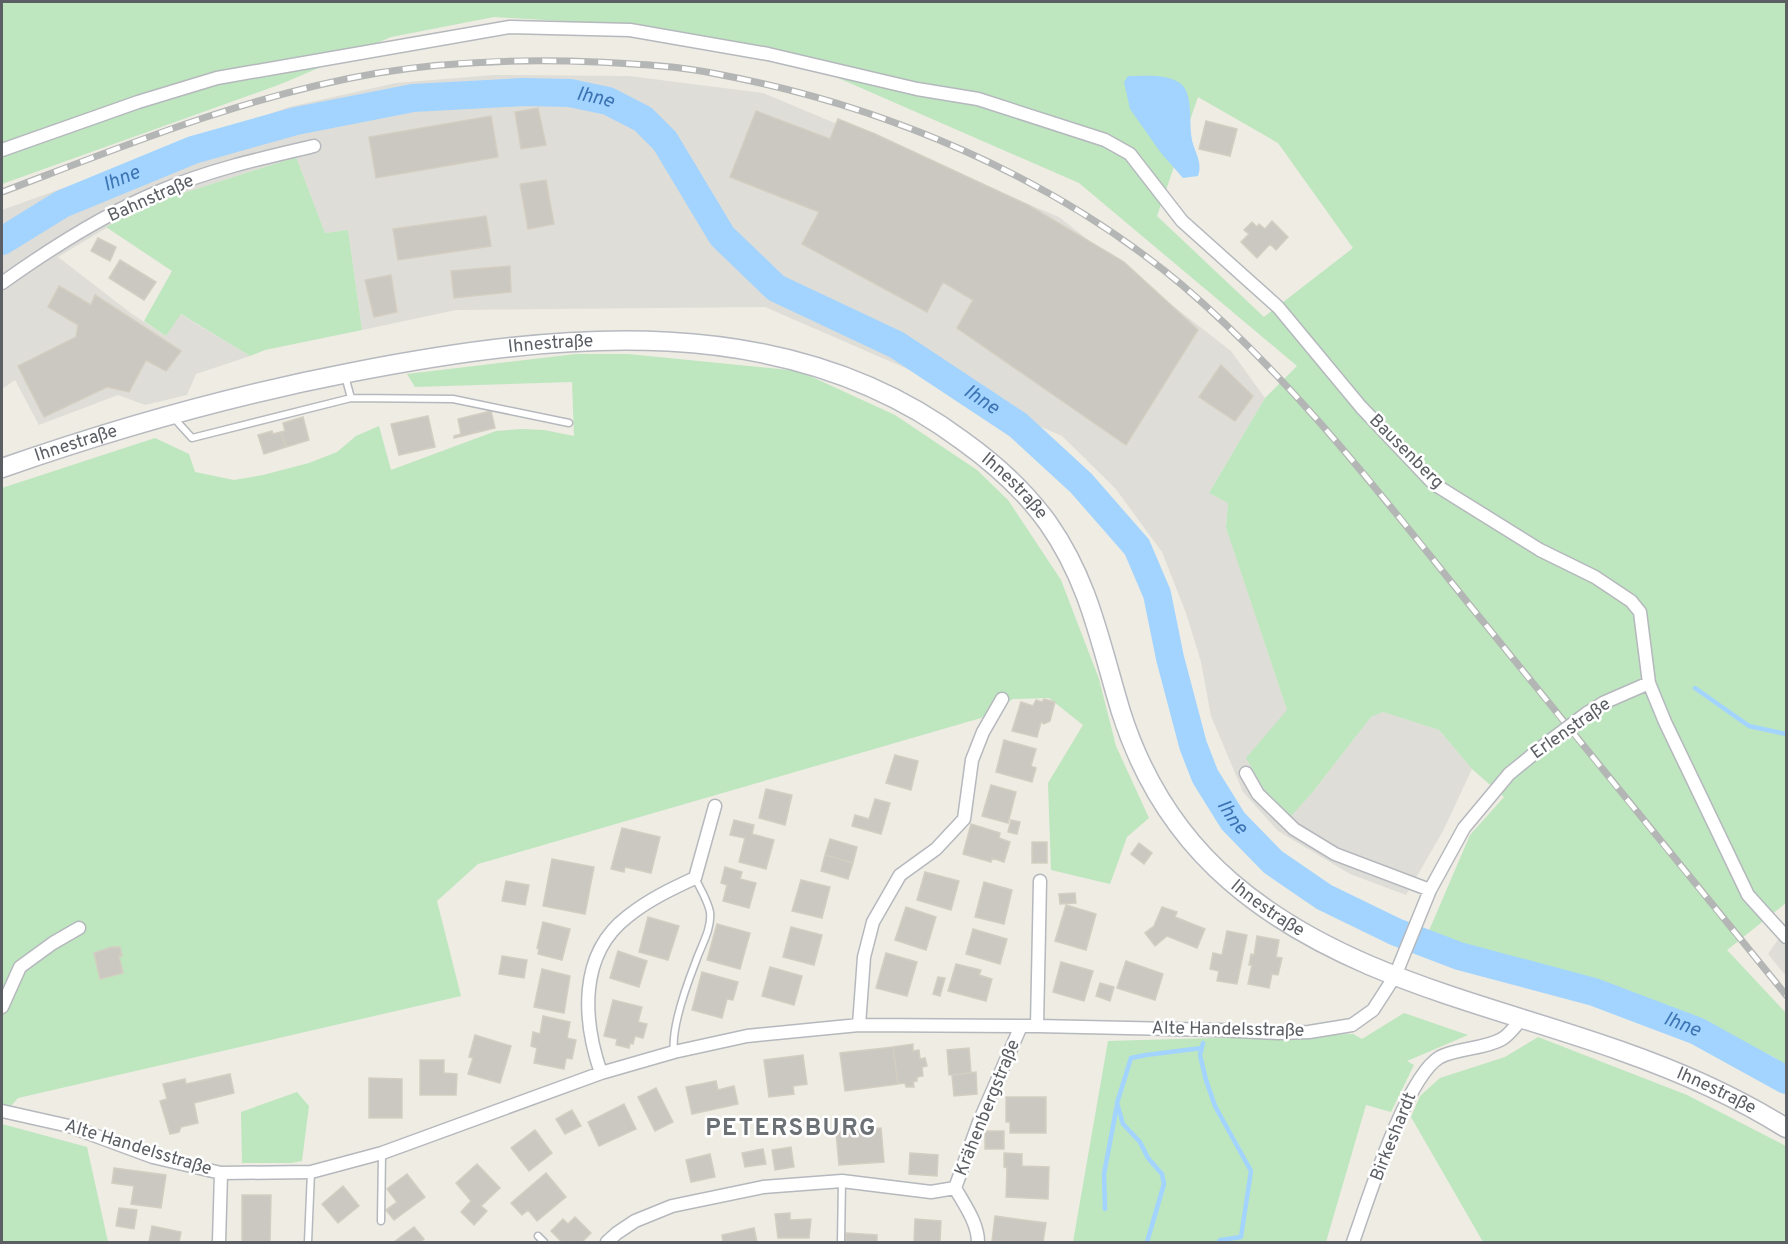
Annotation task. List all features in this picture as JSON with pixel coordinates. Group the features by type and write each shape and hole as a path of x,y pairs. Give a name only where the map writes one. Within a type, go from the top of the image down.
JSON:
{"main road":[{"name":"Ihnestraße","path":"2,468 75,442 255,393 412,360 544,343 604,339 658,341 764,352 802,361 853,378 909,405 948,429 980,453 1012,482 1044,518 1066,550 1082,584 1097,622 1122,714 1136,753 1154,789 1192,844 1231,882 1267,910 1347,955 1398,969 1521,1020 1616,1049 1672,1070 1786,1128"}],"street":[{"name":"Bausenberg","path":"2,150 138,102 217,78 510,27 630,30 768,54 917,89 978,99 1105,140 1130,154 1182,221 1278,307 1361,407 1434,484 1532,545 1595,577 1631,600 1640,612 1649,683"},
{"name":"Bahnstraße","path":"2,283 122,208 161,190 253,160 314,146"},
{"name":"Erlenstraße","path":"1398,969 1430,890 1464,828 1509,774 1587,713 1603,703 1649,683"},
{"path":"1649,683 1665,722 1748,895 1786,938"},
{"path":"859,1025 864,957 873,922 900,875 936,849 964,819 972,760 983,732 1002,699"},
{"path":"1246,773 1258,794 1294,829 1335,854 1430,890"},
{"path":"601,1073 592,1047 588,1017 588,991 592,966 605,941 626,918 658,896 695,878 715,806"},
{"path":"1037,1026 1040,881"},
{"path":"2,1007 20,967 53,943 79,928"},
{"name":"Alte Handelsstraße","path":"2,1111 69,1126 153,1156 221,1173 311,1172 382,1153 601,1073 674,1052 747,1036 859,1025 1309,1032 1352,1025 1373,1010 1398,969"},
{"name":"Birkeshardt","path":"1353,1242 1411,1090 1426,1068 1440,1057 1501,1039 1521,1020"},
{"name":"Krähenbergstraße","path":"607,1242 635,1221 672,1206 763,1187 842,1181 931,1192 955,1188 979,1122 1021,1026"},
{"path":"219,1242 221,1173"},
{"path":"955,1188 968,1209 978,1242"}],"lane":[{"path":"345,374 351,398"},
{"path":"171,415 192,438 351,398 453,399 570,423"},
{"path":"674,1052 673,1039 678,1019 694,965 709,927 710,912 695,878"},
{"path":"381,1221 382,1153"},
{"path":"308,1242 311,1172"},
{"path":"841,1242 842,1181"},
{"path":"538,1236 544,1242"}],"shaded area":[{"path":"494,75 629,76 763,93 1059,217 1231,351 1265,398 1209,493 1228,503 1226,528 1287,710 1289,817 1312,793 1371,717 1383,712 1439,730 1472,769 1443,831 1406,895 1350,874 1278,831 1243,792 1211,716 1201,662 1186,613 1162,552 1115,488 1062,436 765,307 456,310 362,330 348,230 325,233 296,157 143,206 58,257 132,314 166,336 180,314 250,356 196,374 187,395 145,405 118,395 39,425 15,380 2,389 2,210 289,107 396,83"},
{"path":"1779,938 1786,942 1786,976 1768,954"}],"green space":[{"path":"2,2 1786,2 1786,903 1727,950 1786,1013 1786,1066 1774,1057 1652,1002 1428,933 1470,835 1504,797 1472,769 1439,730 1383,712 1371,717 1312,793 1290,817 1265,791 1246,758 1287,710 1226,528 1228,503 1209,493 1265,398 1297,366 1079,183 774,50 641,26 494,17 391,37 281,84 2,184","holes":["1198,97 1278,143 1353,248 1264,317 1157,216"]},
{"path":"296,157 325,233 348,230 362,330 265,350 250,356 181,314 166,336 144,321 172,271 106,227 143,206"},
{"path":"576,354 628,354 799,371 895,415 977,470 1008,500 1061,580 1099,679 1116,746 1149,818 1127,837 1110,884 1051,870 1048,783 1083,725 1049,698 1013,699 981,718 478,864 437,901 461,996 18,1098 2,1116 2,488 155,438 189,454 195,472 234,480 309,463 337,452 356,436 379,426 391,470 496,431 544,430 574,436 572,382 415,387 407,374"},
{"path":"1404,1013 1468,1035 1407,1061 1414,1065 1391,1112 1366,1105 1326,1242 1073,1242 1108,1041 1353,1034 1362,1039"},
{"path":"1538,1037 1687,1095 1786,1146 1786,1242 1483,1242 1411,1117 1420,1096 1440,1078 1505,1057"},
{"path":"297,1092 309,1106 302,1161 242,1163 241,1112"},
{"path":"2,1124 87,1147 108,1242 2,1242"}],"water":[{"path":"1128,76 1170,78 1183,86 1189,99 1192,140 1199,162 1198,176 1183,178 1161,153 1130,109 1124,82"}],"building":[{"path":"538,108 546,145 521,149 515,112"},
{"path":"756,111 830,139 838,119 875,134 1028,205 1124,262 1198,330 1126,445 957,328 973,300 943,282 927,312 802,244 819,212 730,177"},
{"path":"491,116 498,157 376,178 369,137"},
{"path":"1206,121 1237,129 1230,156 1199,149"},
{"path":"546,180 554,224 528,229 520,184"},
{"path":"486,216 491,246 398,260 393,229"},
{"path":"1272,221 1288,237 1276,250 1270,244 1257,258 1241,242 1249,234 1244,230 1252,222 1257,227 1259,224 1265,229"},
{"path":"98,238 116,247 110,261 91,251"},
{"path":"120,260 156,282 144,300 109,278"},
{"path":"510,266 511,292 454,298 451,271"},
{"path":"391,275 397,312 374,317 365,280"},
{"path":"59,286 91,305 95,295 181,351 166,371 146,360 129,392 107,387 44,417 18,366 76,337 78,325 48,307"},
{"path":"1221,365 1253,396 1235,421 1199,397"},
{"path":"491,411 495,428 454,438 461,434 458,419"},
{"path":"428,416 435,447 399,455 391,424"},
{"path":"303,417 309,440 286,447 281,432 285,431 283,423"},
{"path":"272,431 273,434 281,432 286,447 264,454 258,435"},
{"path":"1044,699 1055,702 1050,721 1044,724 1041,722 1037,737 1012,731 1021,702 1033,706 1036,700 1042,702"},
{"path":"1004,740 1036,749 1031,766 1036,768 1032,782 996,772"},
{"path":"895,755 918,761 911,790 886,783"},
{"path":"991,785 1016,792 1008,823 982,816"},
{"path":"766,789 792,795 785,825 759,818"},
{"path":"875,799 890,803 881,834 852,826 855,815 869,819"},
{"path":"734,820 754,825 752,834 774,840 766,869 739,862 745,838 730,835"},
{"path":"1011,820 1020,822 1017,834 1008,832"},
{"path":"971,824 1000,833 999,838 1010,842 1004,862 992,858 991,862 963,854"},
{"path":"622,828 660,837 651,873 625,867 624,872 611,869"},
{"path":"830,839 857,847 853,863 825,855"},
{"path":"1032,842 1047,842 1047,863 1032,863"},
{"path":"1139,843 1152,853 1144,864 1131,854"},
{"path":"825,855 853,863 848,879 821,871"},
{"path":"552,859 594,867 585,914 543,906"},
{"path":"725,867 742,872 740,879 756,883 749,908 723,901 727,885 721,883"},
{"path":"925,872 959,881 951,910 917,900"},
{"path":"801,880 830,887 822,918 792,911"},
{"path":"506,881 529,885 525,905 502,901"},
{"path":"984,882 1012,890 1004,924 975,917"},
{"path":"1075,893 1076,903 1060,904 1059,894"},
{"path":"1066,905 1096,914 1086,950 1055,941"},
{"path":"906,907 936,917 926,950 895,940"},
{"path":"1162,907 1177,912 1175,917 1205,929 1197,948 1167,936 1155,946 1145,933 1154,926"},
{"path":"648,917 679,926 668,960 639,952"},
{"path":"543,922 570,929 562,960 538,954 539,949 537,948"},
{"path":"717,924 750,933 740,969 707,960"},
{"path":"791,927 822,935 814,965 783,957"},
{"path":"973,929 1007,939 1000,964 966,954"},
{"path":"1227,931 1247,935 1237,984 1217,981 1219,971 1210,969 1213,953 1222,955"},
{"path":"1257,936 1279,940 1276,957 1282,958 1278,975 1272,974 1269,988 1248,984 1252,965 1249,965 1251,954 1254,955"},
{"path":"120,947 122,956 119,956 123,973 100,979 94,953"},
{"path":"618,951 647,961 639,987 610,978"},
{"path":"886,953 917,962 907,996 876,988"},
{"path":"502,956 527,960 524,978 499,974"},
{"path":"1126,961 1163,974 1155,1000 1117,988"},
{"path":"1061,962 1093,971 1084,1001 1053,992"},
{"path":"956,964 981,970 979,975 992,979 986,1001 948,991"},
{"path":"770,967 802,976 794,1005 762,996"},
{"path":"542,969 570,976 564,1013 534,1007"},
{"path":"702,972 738,982 733,1000 727,999 722,1018 692,1010"},
{"path":"938,977 945,978 940,996 933,994"},
{"path":"1100,983 1114,987 1110,1001 1096,996"},
{"path":"613,1000 642,1007 638,1022 647,1024 643,1038 635,1036 629,1048 616,1045 617,1039 604,1036"},
{"path":"543,1016 570,1022 567,1038 576,1040 572,1059 566,1058 564,1069 534,1063 537,1048 531,1046 533,1032 540,1034"},
{"path":"475,1035 511,1046 500,1083 468,1074 473,1058 469,1057"},
{"path":"913,1044 913,1051 919,1050 920,1059 925,1058 927,1066 922,1067 923,1076 917,1077 917,1081 913,1082 914,1087 906,1087 905,1083 898,1084 893,1047"},
{"path":"893,1047 898,1084 845,1091 840,1053"},
{"path":"969,1048 971,1073 949,1075 947,1050"},
{"path":"803,1055 807,1084 793,1086 794,1094 769,1097 764,1060"},
{"path":"420,1060 444,1060 444,1073 457,1074 456,1095 420,1095"},
{"path":"976,1072 977,1094 954,1096 952,1075"},
{"path":"230,1074 234,1093 194,1103 198,1123 181,1127 179,1132 170,1134 160,1101 167,1099 163,1084 185,1079 186,1084"},
{"path":"369,1078 402,1079 402,1118 369,1118"},
{"path":"716,1081 718,1090 734,1086 738,1104 692,1114 686,1087"},
{"path":"656,1088 673,1122 655,1131 638,1097"},
{"path":"1006,1097 1046,1097 1046,1133 1010,1133 1010,1122 1006,1122"},
{"path":"624,1104 636,1129 599,1146 588,1122"},
{"path":"572,1110 581,1126 565,1134 556,1119"},
{"path":"881,1128 884,1162 839,1165 836,1132"},
{"path":"535,1130 552,1153 529,1171 511,1148"},
{"path":"985,1131 1004,1131 1004,1149 985,1149"},
{"path":"791,1147 794,1167 775,1170 772,1150"},
{"path":"763,1149 766,1164 745,1167 742,1153"},
{"path":"910,1153 938,1155 937,1176 909,1174"},
{"path":"1004,1153 1022,1154 1022,1166 1049,1167 1048,1199 1006,1197 1007,1168 1004,1167"},
{"path":"710,1154 715,1177 691,1182 686,1160"},
{"path":"477,1164 500,1188 481,1206 487,1211 474,1225 461,1212 471,1201 456,1183"},
{"path":"114,1168 166,1175 161,1208 131,1204 134,1186 112,1183"},
{"path":"546,1173 566,1197 537,1221 528,1210 522,1215 511,1203"},
{"path":"407,1174 425,1197 394,1220 386,1210 397,1202 387,1189"},
{"path":"343,1186 359,1206 338,1223 322,1204"},
{"path":"242,1195 271,1195 270,1242 242,1242"},
{"path":"119,1208 137,1210 134,1229 116,1226"},
{"path":"790,1213 790,1220 811,1219 809,1238 778,1238 775,1214"},
{"path":"995,1216 1046,1223 1043,1242 992,1241"},
{"path":"575,1217 591,1233 582,1242 562,1242 551,1231 563,1219 568,1224"},
{"path":"915,1219 941,1221 940,1242 914,1242"},
{"path":"152,1226 181,1232 179,1242 149,1242"},
{"path":"414,1227 424,1239 420,1242 394,1242"},
{"path":"754,1228 757,1242 723,1242 722,1235"},
{"path":"846,1233 877,1235 877,1242 846,1242"}],"waterway":[{"name":"Ihne","path":"2,241 62,204 193,150 296,121 413,98 524,92 570,93 608,101 643,119 665,141 722,236 776,288 897,345 1018,425 1081,483 1137,547 1157,594 1170,658 1193,745 1205,776 1233,821 1273,862 1324,897 1396,932 1459,956 1594,992 1697,1031 1786,1080"},
{"path":"1695,688 1749,726 1786,734"},
{"path":"1203,1043 1200,1055 1215,1106 1251,1171 1241,1237 1219,1242"},
{"path":"1147,1242 1164,1184 1162,1174 1148,1158 1140,1142 1123,1124 1117,1103 1131,1058 1202,1048"},
{"path":"1105,1209 1104,1174 1117,1105"}],"railway":[{"path":"2,192 187,124 282,94 378,73 487,62 612,63 702,71 779,87 841,105 963,150 1078,210 1132,246 1182,285 1260,358 1367,478 1786,995"}],"district":[{"name":"PETERSBURG","path":"791,1129"}]}
